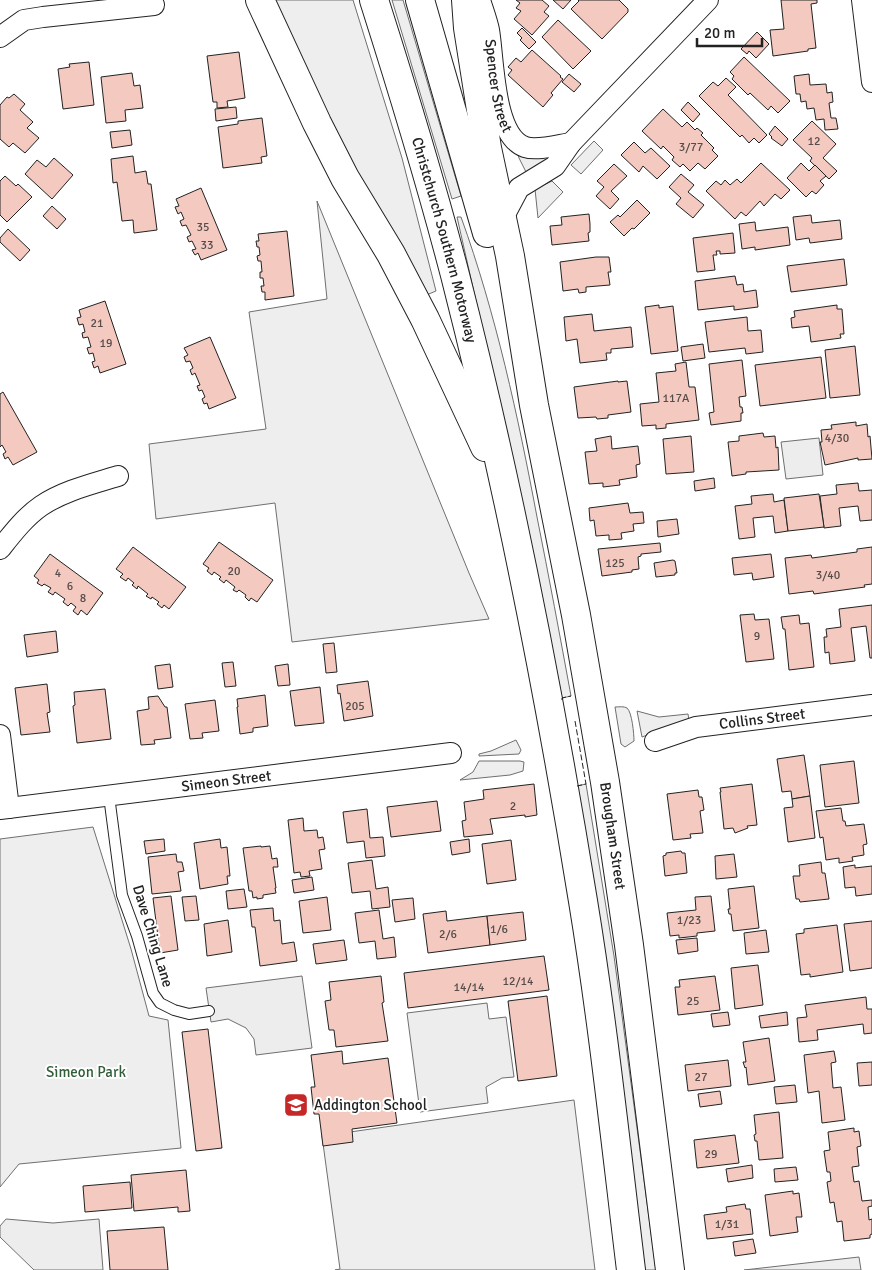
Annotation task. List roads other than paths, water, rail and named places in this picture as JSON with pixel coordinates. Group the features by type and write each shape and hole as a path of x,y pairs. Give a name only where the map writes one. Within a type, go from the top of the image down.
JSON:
{"highway":[{"path":"260,0 317,123 346,178 400,271 425,319 478,434 504,482 549,702 593,963 631,1270"},
{"name":"Christchurch Southern Motorway","path":"374,0 414,127 455,275 504,482"},
{"path":"420,0 458,127 534,405"},
{"path":"466,0 477,89 487,148 510,256 534,405"},
{"name":"Brougham Street","path":"534,405 574,605 608,801 629,945 670,1270"}],"street":[{"name":"Spencer Street","path":"480,0 489,28 499,110 509,135 524,147 545,148 571,143"},
{"path":"502,220 519,188 555,166 571,143 708,0"},
{"path":"862,0 872,82"},
{"path":"0,37 24,20 154,5"},
{"path":"0,549 17,528 41,506 72,491 118,476"},
{"name":"Collins Street","path":"655,741 696,727 872,705"},
{"path":"0,735 4,809"},
{"name":"Simeon Street","path":"4,809 451,753"}],"lane":[{"name":"Dave Ching Lane","path":"109,796 122,895 137,936 153,993 160,1002 174,1010 189,1014 209,1011"}],"place":[{"name":"Addington School","path":"296,1105"}],"park label":[{"name":"Simeon Park","path":"86,1072"}]}
